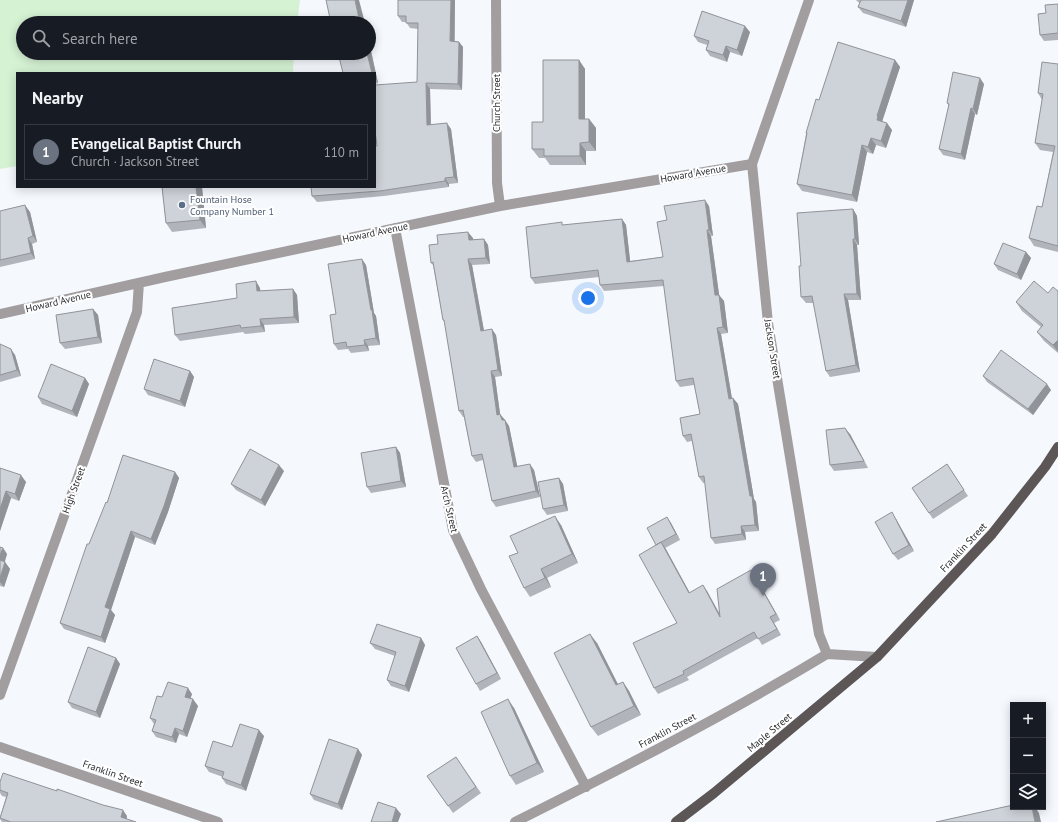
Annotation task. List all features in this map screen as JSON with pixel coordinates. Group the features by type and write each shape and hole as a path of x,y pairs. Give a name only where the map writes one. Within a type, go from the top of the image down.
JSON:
{"main road":[{"name":"Franklin Street","path":"876,657 992,534 1045,467 1058,447"},
{"name":"Maple Street","path":"676,822 714,793 876,657"}],"street":[{"name":"Church Street","path":"496,0 497,182 500,206"},
{"name":"Jackson Street","path":"809,0 752,164 768,323 819,634 827,654"},
{"name":"Howard Avenue","path":"0,314 500,206 752,164"},
{"name":"Arch Street","path":"395,228 453,530 481,589 586,786"},
{"name":"High Street","path":"0,695 137,312 139,283"},
{"path":"827,654 876,657"},
{"name":"Franklin Street","path":"515,822 586,786 773,686 827,654"},
{"name":"Franklin Street","path":"0,747 218,822"}],"green space":[{"path":"0,0 300,0 298,16 16,16 16,60 294,60 293,72 16,72 16,166 0,169"}],"building":[{"path":"326,0 355,0 358,16 329,16"},
{"path":"398,0 451,0 450,41 459,42 458,84 426,83 427,125 447,123 454,177 445,178 445,181 380,191 312,196 311,188 376,188 376,85 417,82 418,23 406,23 406,16 398,16"},
{"path":"861,0 908,0 901,21 858,7"},
{"path":"1058,4 1058,33 1040,35 1038,14 1046,13 1045,5"},
{"path":"702,11 745,26 737,50 726,46 723,55 706,50 709,41 694,36"},
{"path":"838,42 895,60 877,116 877,120 887,123 881,141 871,138 868,147 862,145 852,195 797,184 806,133 816,99 819,100"},
{"path":"340,60 369,60 372,72 343,72"},
{"path":"543,60 579,60 579,119 589,119 589,142 580,143 580,156 544,156 544,149 532,149 532,122 543,122"},
{"path":"1042,62 1058,64 1058,246 1029,238 1037,206 1042,207 1055,146 1035,143 1043,94 1038,93"},
{"path":"953,72 980,78 973,109 971,108 961,154 939,149 949,104 947,103"},
{"path":"162,188 196,188 200,220 166,223"},
{"path":"705,200 715,295 719,295 723,327 717,328 729,399 733,398 750,496 752,496 755,525 741,526 742,534 711,538 704,476 699,477 691,434 683,436 680,418 700,414 693,378 676,381 663,280 600,285 598,270 531,278 526,227 562,222 562,225 622,219 627,262 663,257 657,222 667,220 664,206"},
{"path":"25,205 33,236 28,238 31,253 0,260 0,211"},
{"path":"853,209 855,239 853,239 857,294 844,294 856,365 826,371 812,296 801,297 799,266 801,266 797,213"},
{"path":"468,232 469,240 484,239 486,258 468,259 481,331 492,329 498,370 491,371 497,415 500,414 502,420 505,420 514,467 530,464 536,491 492,501 482,454 472,456 463,410 459,411 444,320 433,262 431,263 429,245 438,244 437,235"},
{"path":"1003,243 1026,252 1017,274 994,264"},
{"path":"362,259 376,338 364,340 365,345 347,347 346,342 334,344 330,315 336,314 328,264"},
{"path":"256,281 257,291 293,289 294,317 260,319 261,326 241,328 240,325 175,335 172,308 237,298 236,284"},
{"path":"1034,281 1048,293 1053,287 1058,291 1058,340 1053,345 1037,332 1043,325 1016,302"},
{"path":"93,309 98,337 60,343 56,315"},
{"path":"0,344 11,349 17,370 0,375"},
{"path":"1001,350 1047,384 1028,409 983,376"},
{"path":"154,359 190,371 180,401 144,389"},
{"path":"51,364 85,378 72,411 38,397"},
{"path":"845,428 864,461 830,465 826,430"},
{"path":"396,447 401,481 367,487 361,453"},
{"path":"250,449 279,465 261,500 231,484"},
{"path":"123,455 175,472 151,539 131,531 105,607 110,609 101,637 60,623 87,544 89,544 106,502 107,503"},
{"path":"947,464 964,490 929,513 912,488"},
{"path":"0,468 21,475 15,494 6,491 0,509"},
{"path":"559,478 564,505 543,509 538,482"},
{"path":"892,512 909,545 893,554 875,522"},
{"path":"555,516 572,554 541,569 545,578 524,588 509,556 518,553 510,536"},
{"path":"667,517 676,534 656,545 647,528"},
{"path":"661,542 689,593 703,585 720,617 717,589 751,570 776,614 770,617 777,629 758,639 754,632 683,671 684,674 654,688 633,643 677,623 639,555"},
{"path":"0,547 3,548 0,555"},
{"path":"0,560 5,562 0,578"},
{"path":"377,624 421,638 405,686 387,680 396,652 370,643"},
{"path":"590,634 616,685 623,682 634,706 591,727 554,653"},
{"path":"477,636 497,673 476,684 456,648"},
{"path":"88,647 116,658 96,712 68,702"},
{"path":"168,682 188,688 185,697 193,699 183,731 175,728 172,737 152,731 156,720 150,718 157,696 162,697"},
{"path":"508,699 537,763 510,776 481,712"},
{"path":"240,724 259,730 241,785 222,778 224,772 205,766 213,741 232,747"},
{"path":"329,739 358,749 338,804 310,794"},
{"path":"456,757 476,787 448,806 427,776"},
{"path":"3,773 57,791 57,789 103,805 123,810 121,817 136,822 11,822 0,818 8,793 0,790 0,782"},
{"path":"378,802 396,808 392,822 371,822"},
{"path":"1010,806 1010,810 1033,810 1035,822 936,822"}],"place":[{"name":"Fountain Hose Company Number 1","path":"182,205"},
{"name":"Evangelical Baptist Church","path":"763,596"}]}
